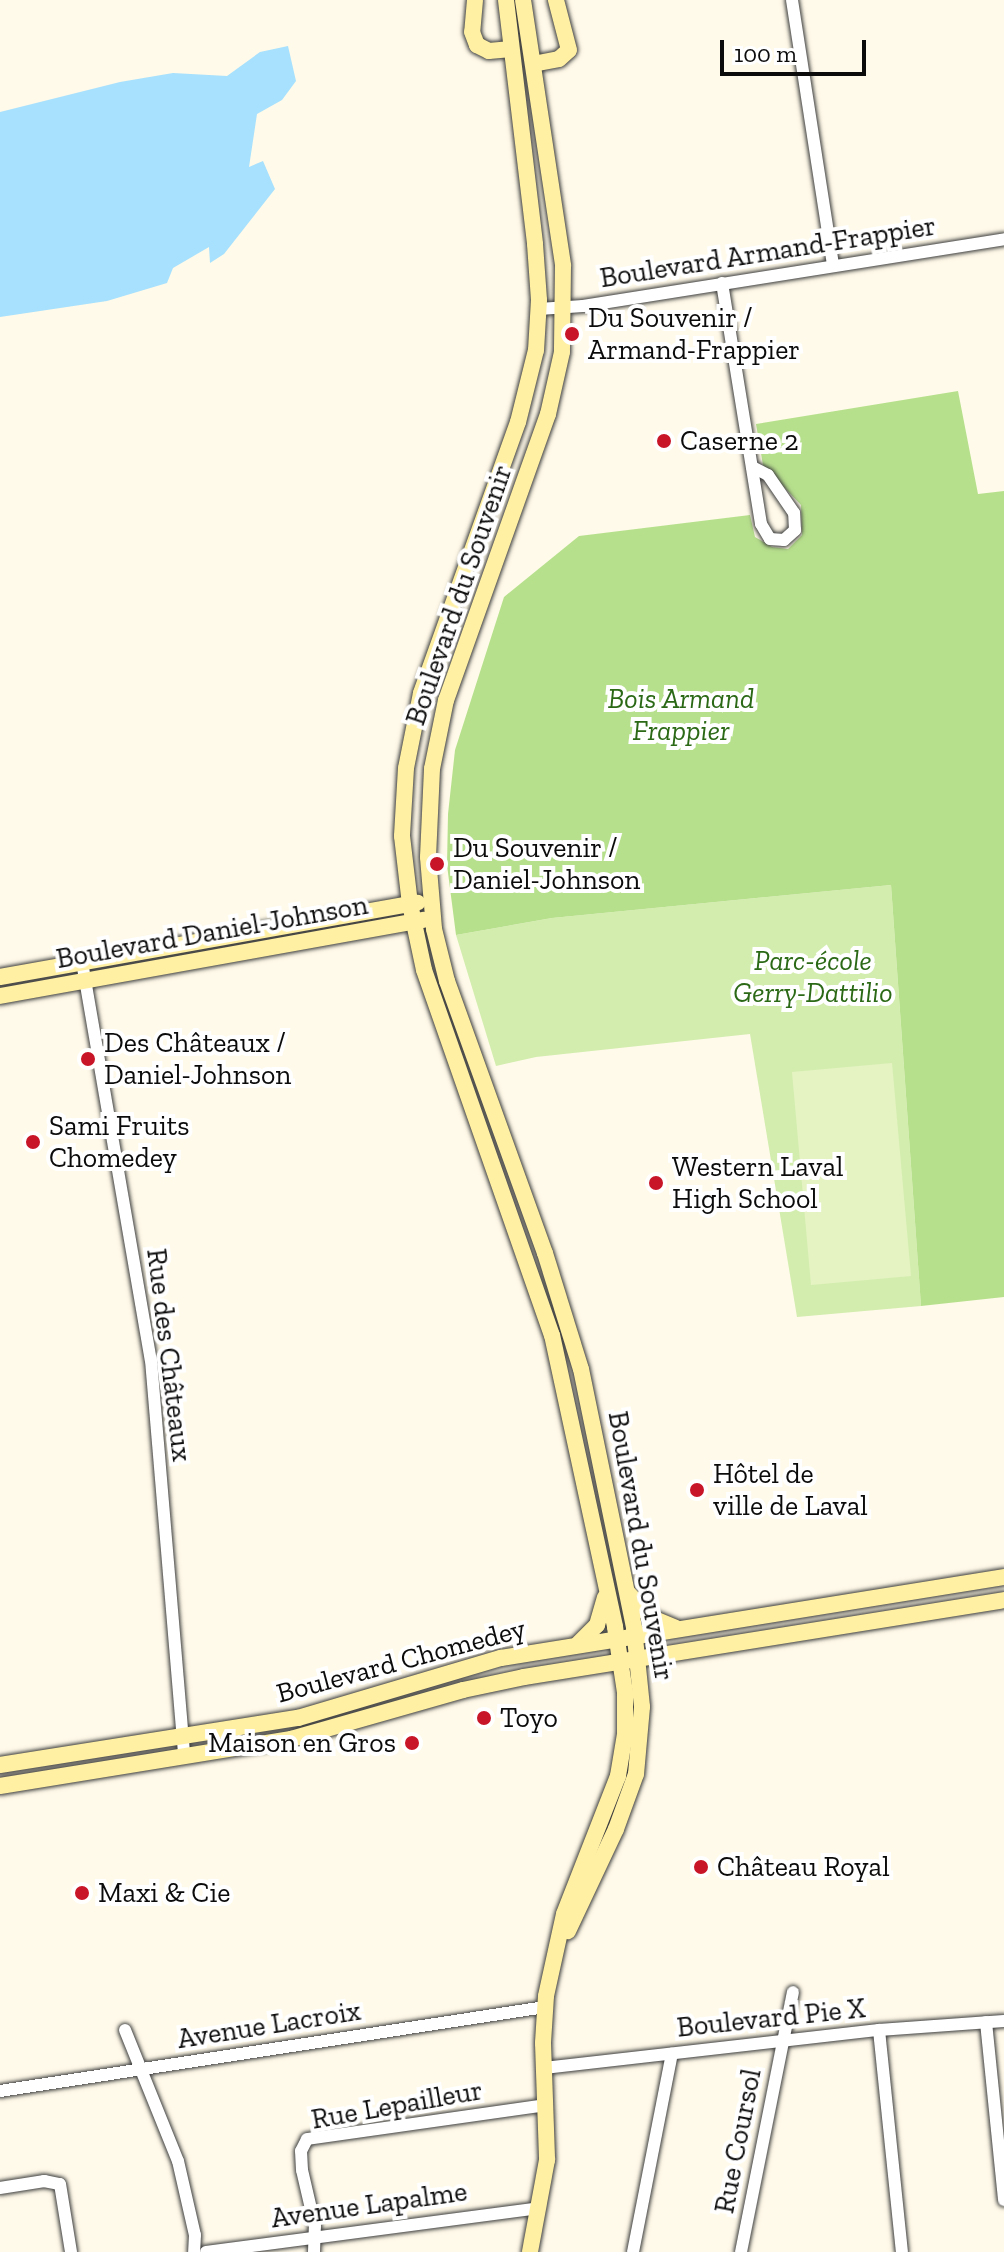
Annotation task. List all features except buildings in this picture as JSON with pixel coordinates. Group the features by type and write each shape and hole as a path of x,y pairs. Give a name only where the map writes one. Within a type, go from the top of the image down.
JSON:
{"street":[{"path":"475,0 472,32 477,45 489,51 511,49"},
{"name":"Boulevard du Souvenir","path":"506,0 532,215 539,309 536,350 526,396 433,657 413,725 402,811 402,852 413,922 437,1010 551,1333 621,1660 626,1722 618,1776 564,1914 552,1965"},
{"name":"Boulevard du Souvenir","path":"523,0 561,252 565,308 560,365 548,414 464,647 439,729 428,813 432,919 451,995 545,1253 581,1369 638,1658 642,1717 632,1789 552,1965"},
{"path":"533,64 556,60 569,50 556,0"},
{"path":"792,0 833,265"},
{"name":"Boulevard Armand-Frappier","path":"539,309 565,308 1004,239"},
{"path":"722,283 762,529 770,539 784,540 795,530 794,513 768,475 752,467"},
{"name":"Boulevard Daniel-Johnson","path":"0,977 430,901"},
{"name":"Boulevard Daniel-Johnson","path":"0,996 432,919"},
{"name":"Rue des Châteaux","path":"82,962 150,1350 184,1757"},
{"name":"Boulevard Chomedey","path":"0,1765 307,1716 470,1665 575,1645 1004,1577"},
{"path":"575,1645 597,1625 607,1587"},
{"path":"627,1592 650,1617 677,1629"},
{"name":"Boulevard Chomedey","path":"0,1786 319,1733 494,1683 1004,1600"},
{"path":"530,2252 547,2158 545,2007 552,1965"},
{"name":"Rue Coursol","path":"741,2252 793,1992"},
{"name":"Avenue Lacroix","path":"0,2091 545,2007"},
{"name":"Boulevard Pie X","path":"544,2068 879,2030 1004,2021"},
{"path":"986,2022 1004,2200"},
{"path":"125,2030 178,2161 195,2235 194,2252"},
{"path":"879,2030 902,2252"},
{"path":"633,2252 672,2054"},
{"name":"Rue Lepailleur","path":"315,2238 302,2170 301,2151 307,2139 546,2105"},
{"path":"0,2188 44,2181 60,2184 71,2252"},
{"name":"Avenue Lapalme","path":"206,2252 510,2209 539,2208"},
{"path":"314,2252 315,2238"}],"green space":[{"name":"Bois Armand Frappier","path":"958,391 978,494 1004,491 1004,1297 921,1306 891,885 552,918 456,935 447,865 448,814 455,750 504,597 579,536 750,515 755,537 772,547 788,549 802,535 801,505 763,465 756,424"},
{"name":"Parc-école Gerry-Dattilio","path":"891,885 921,1306 797,1317 750,1034 536,1057 496,1066 456,935 552,918"},
{"path":"892,1063 911,1276 811,1285 792,1072"}],"water":[{"path":"288,46 296,81 282,100 257,114 249,167 263,161 275,189 224,254 210,263 209,247 173,268 167,283 107,301 0,317 0,112 120,82 173,73 227,76 260,52"}],"place":[{"name":"Du Souvenir / Armand-Frappier","path":"572,334"},
{"name":"Caserne 2","path":"664,441"},
{"name":"Du Souvenir / Daniel-Johnson","path":"437,864"},
{"name":"Des Châteaux / Daniel-Johnson","path":"88,1059"},
{"name":"Sami Fruits Chomedey","path":"33,1142"},
{"name":"Western Laval High School","path":"656,1183"},
{"name":"Hôtel de ville de Laval","path":"697,1490"},
{"name":"Toyo","path":"484,1718"},
{"name":"Maison en Gros","path":"412,1743"},
{"name":"Château Royal","path":"701,1867"},
{"name":"Maxi & Cie","path":"82,1893"}]}
